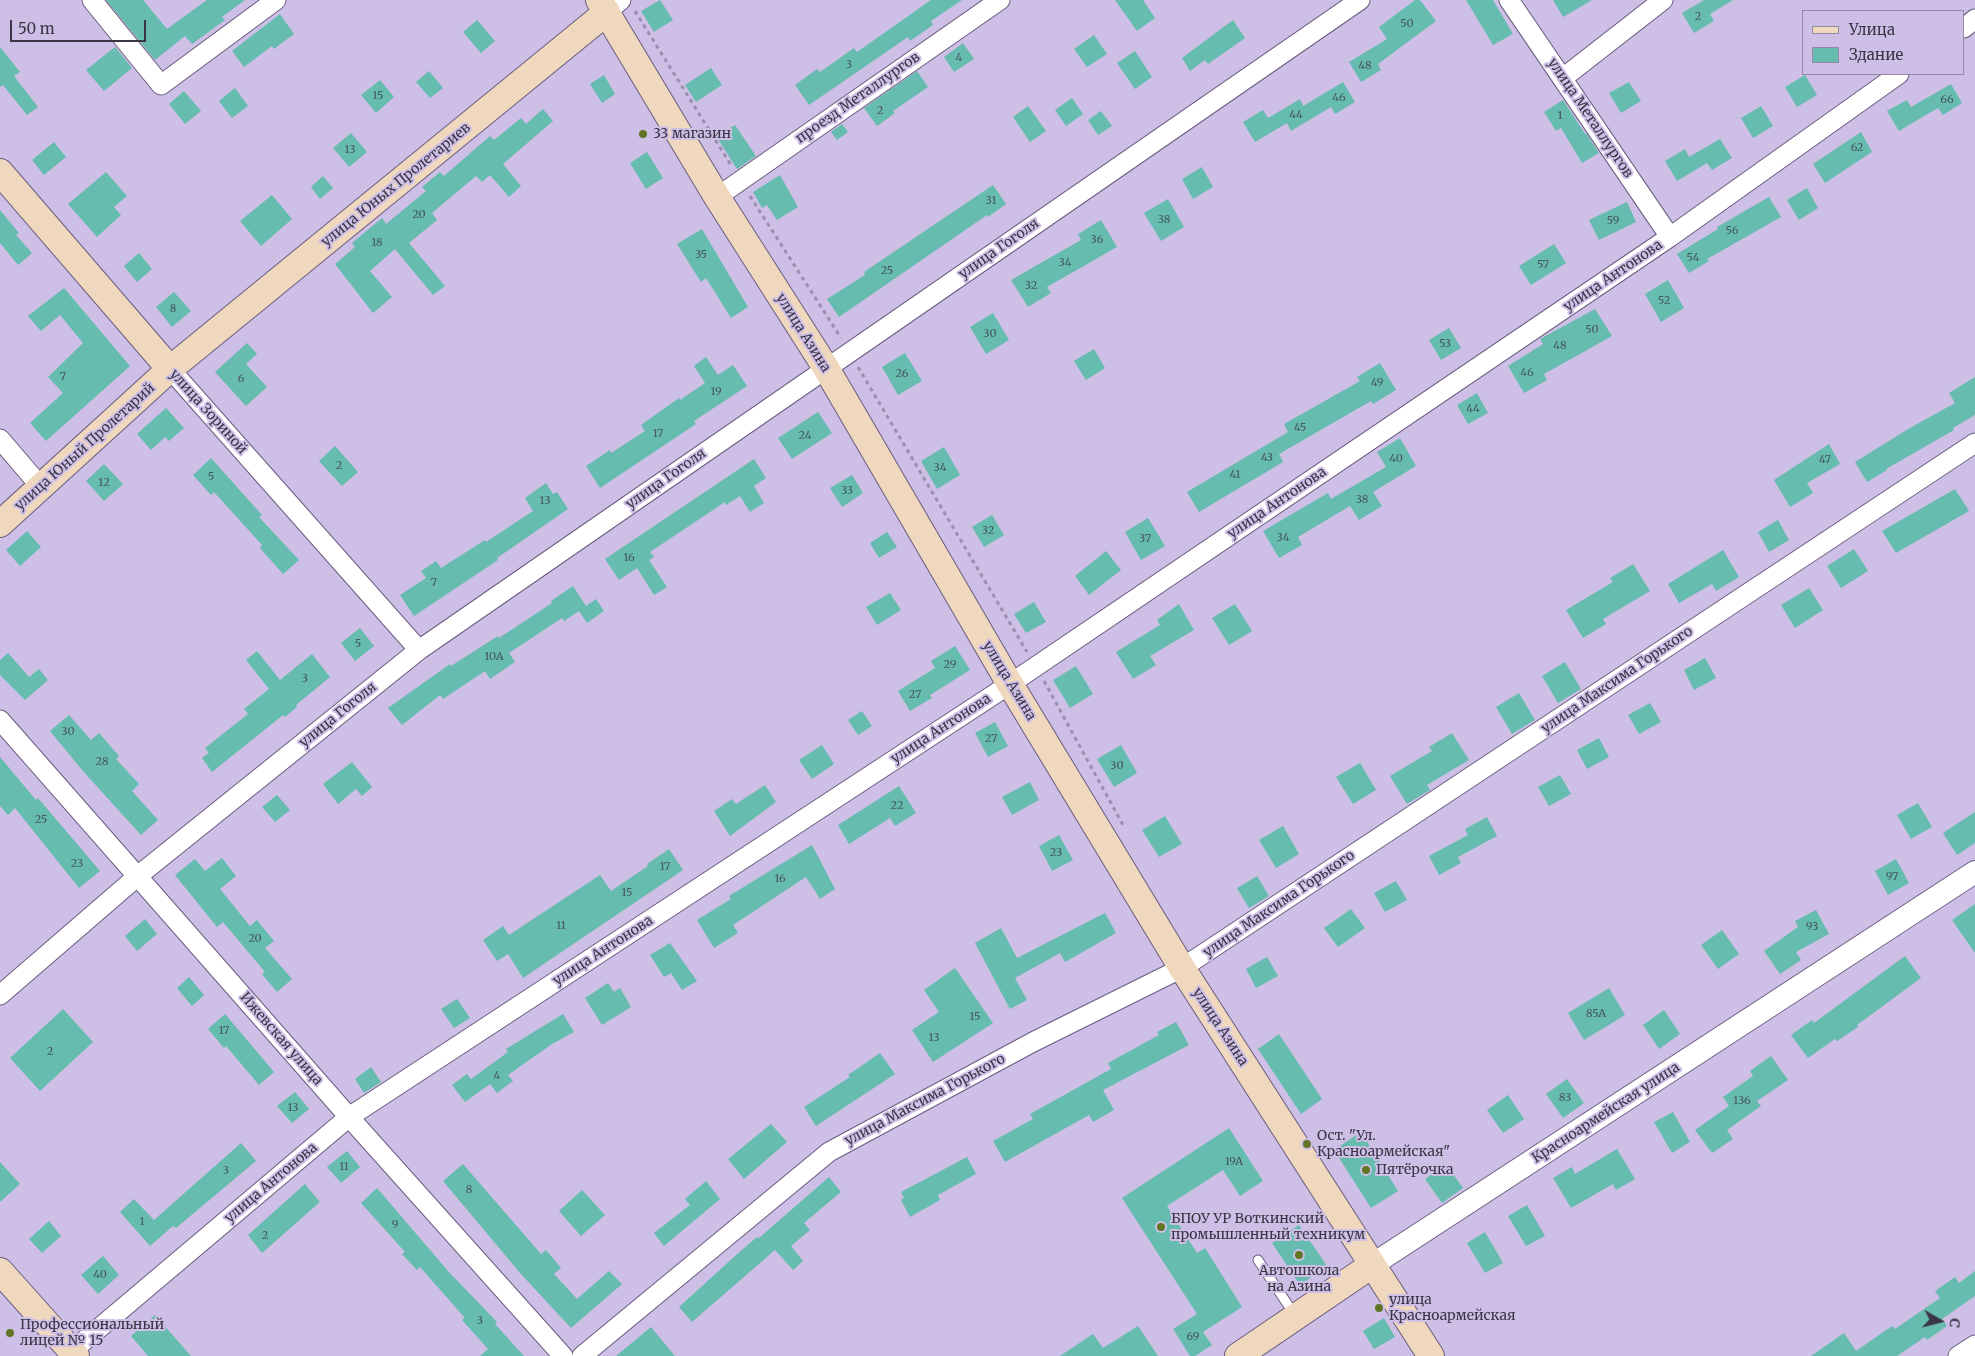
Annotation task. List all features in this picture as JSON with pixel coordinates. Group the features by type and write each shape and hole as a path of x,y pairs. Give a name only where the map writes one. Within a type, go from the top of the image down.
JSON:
{"main road":[{"name":"улица Азина","path":"609,4 717,197 826,368 1010,684 1182,968 1431,1356"},
{"name":"улица Юных Пролетариев","path":"170,369 609,4"},
{"name":"улица Зориной","path":"0,172 170,369"},
{"name":"улица Юный Пролетарий","path":"0,524 170,369"},
{"name":"Красноармейская улица","path":"1238,1356 1372,1265"},
{"path":"0,1270 74,1354"}],"street":[{"path":"92,0 161,84 276,0"},
{"name":"проезд Металлургов","path":"717,197 1000,0"},
{"name":"улица Гоголя","path":"0,995 138,875 419,650 1360,0"},
{"name":"улица Металлургов","path":"1509,0 1670,237"},
{"path":"1562,78 1663,0"},
{"name":"улица Антонова","path":"74,1354 350,1117 1010,684 1670,237 1898,75"},
{"name":"улица Зориной","path":"170,369 419,650"},
{"path":"0,439 40,487"},
{"name":"улица Максима Горького","path":"582,1356 829,1152 1033,1042 1182,968 1975,443"},
{"name":"Ижевская улица","path":"0,720 563,1356"},
{"name":"Красноармейская улица","path":"1372,1265 1975,872"},
{"path":"1958,1356 1975,1345"}],"lane":[{"path":"1258,1260 1296,1317"}],"building":[{"path":"106,0 143,0 167,29 207,0 245,0 222,17 225,20 192,44 185,36 155,60"},
{"path":"660,0 673,20 654,32 641,11"},
{"path":"931,0 962,0 931,21 933,25 910,41 908,37 809,105 795,85 817,69 820,72 854,48 857,52"},
{"path":"1115,0 1143,0 1155,18 1137,31"},
{"path":"1415,0 1420,0 1436,21 1378,64 1381,70 1361,82 1349,62 1387,39 1379,27"},
{"path":"1466,0 1493,0 1513,34 1493,45"},
{"path":"1553,0 1592,0 1563,17"},
{"path":"1704,0 1733,0 1710,14 1714,21 1694,33 1682,13"},
{"path":"280,14 294,34 274,49 272,46 244,67 232,51"},
{"path":"477,20 495,41 481,53 463,32"},
{"path":"1233,20 1245,38 1208,64 1205,60 1190,71 1182,58"},
{"path":"1094,35 1107,54 1087,67 1074,49"},
{"path":"963,43 974,59 954,72 944,57"},
{"path":"0,47 20,72 14,76 38,107 27,115 3,85 0,87"},
{"path":"115,47 132,68 104,91 86,70"},
{"path":"1135,51 1152,77 1135,89 1117,63"},
{"path":"711,68 722,85 696,102 685,85"},
{"path":"429,71 443,88 430,98 416,82"},
{"path":"917,71 928,87 893,111 895,113 877,126 864,108"},
{"path":"604,75 615,94 602,103 590,84"},
{"path":"1805,75 1817,95 1797,107 1785,87"},
{"path":"380,80 394,97 376,113 361,95"},
{"path":"1343,82 1355,102 1335,114 1331,107 1291,131 1287,123 1255,142 1243,122 1263,110 1268,118 1300,99 1303,106"},
{"path":"1629,82 1641,101 1621,113 1609,93"},
{"path":"1951,84 1962,103 1943,115 1938,108 1899,131 1887,111 1907,100 1911,107"},
{"path":"235,88 248,106 232,118 219,101"},
{"path":"184,91 201,111 185,124 169,104"},
{"path":"1072,98 1083,114 1066,126 1055,110"},
{"path":"1563,100 1599,153 1582,163 1561,128 1556,131 1544,112"},
{"path":"1028,106 1046,131 1030,142 1013,117"},
{"path":"1761,106 1773,126 1753,138 1741,118"},
{"path":"543,109 553,121 503,164 521,186 509,197 490,175 482,182 476,176 432,213 437,220 409,243 445,286 433,295 395,249 370,271 392,297 373,313 335,264 355,247 352,243 382,218 386,224 426,191 422,187 440,172 444,176 490,136 494,140 521,118 526,124"},
{"path":"1101,111 1112,126 1098,135 1088,120"},
{"path":"842,124 848,132 837,140 831,132"},
{"path":"735,125 756,156 737,169 716,136"},
{"path":"1861,132 1872,152 1825,183 1813,164"},
{"path":"351,133 367,152 349,167 333,148"},
{"path":"1720,139 1732,158 1712,170 1707,163 1677,181 1665,161 1685,149 1689,157"},
{"path":"54,142 66,157 44,175 32,160"},
{"path":"647,152 663,178 646,189 630,163"},
{"path":"1202,167 1213,187 1193,199 1182,179"},
{"path":"106,172 127,196 114,207 121,215 97,237 68,204"},
{"path":"780,175 798,207 777,220 767,205 762,208 753,192"},
{"path":"323,176 333,188 320,199 311,187"},
{"path":"993,185 1006,204 988,217 987,215 839,317 827,299 865,275 864,272"},
{"path":"1807,188 1818,208 1799,220 1787,200"},
{"path":"272,195 292,219 261,246 240,221"},
{"path":"1769,197 1781,217 1707,259 1709,261 1689,273 1677,254 1718,229 1717,227"},
{"path":"1168,199 1184,227 1161,241 1144,213"},
{"path":"1627,202 1636,222 1599,240 1589,220"},
{"path":"0,210 19,233 16,235 32,253 18,265 0,243"},
{"path":"1101,220 1117,247 1047,287 1051,293 1028,307 1011,280 1081,240 1078,234"},
{"path":"702,229 748,307 731,318 706,278 701,282 677,244"},
{"path":"1554,244 1566,263 1531,285 1519,266"},
{"path":"139,253 152,269 137,282 124,266"},
{"path":"1668,280 1684,308 1661,322 1645,294"},
{"path":"64,288 130,366 46,441 30,423 63,393 48,377 83,343 60,315 41,331 28,316"},
{"path":"174,292 191,311 172,327 156,307"},
{"path":"1595,309 1612,336 1544,374 1547,380 1524,393 1508,366 1543,344 1540,339"},
{"path":"993,313 1009,340 986,354 970,327"},
{"path":"1449,328 1461,348 1441,360 1429,340"},
{"path":"247,343 257,354 246,364 267,387 246,406 215,372"},
{"path":"1094,349 1105,368 1086,380 1074,361"},
{"path":"905,353 922,381 898,395 882,367"},
{"path":"706,357 718,375 733,365 747,386 694,421 696,424 600,488 586,466 610,450 611,453 645,431 641,425 679,398 680,400 705,383 694,366"},
{"path":"1380,363 1396,390 1373,404 1371,401 1279,454 1283,462 1199,512 1187,492 1288,432 1284,424 1360,381 1357,377"},
{"path":"1975,377 1975,415 1953,428 1954,430 1867,482 1855,462 1955,403 1949,393"},
{"path":"1477,393 1488,413 1468,424 1457,405"},
{"path":"166,408 184,428 169,441 165,437 151,450 137,434"},
{"path":"818,412 832,433 792,459 778,438"},
{"path":"1400,438 1416,466 1373,492 1382,506 1359,520 1350,506 1298,537 1302,545 1279,558 1263,531 1328,493 1331,499 1386,467 1377,452"},
{"path":"1829,444 1840,464 1807,483 1813,493 1790,507 1774,480"},
{"path":"335,446 358,472 342,486 319,461"},
{"path":"944,447 960,475 937,489 921,461"},
{"path":"211,458 262,515 259,517 299,560 283,574 260,548 262,545 214,492 211,495 193,475"},
{"path":"754,459 766,478 754,486 764,503 750,512 740,496 726,505 725,502 650,552 654,557 649,560 667,587 654,595 637,568 619,580 605,559"},
{"path":"104,464 123,484 104,501 86,481"},
{"path":"852,475 863,493 842,507 830,488"},
{"path":"546,483 553,494 557,492 568,509 497,558 498,560 414,616 400,595 426,578 421,571 436,561 441,568 485,540 486,542 533,511 525,498"},
{"path":"1955,489 1969,511 1896,553 1882,531"},
{"path":"992,515 1004,535 984,547 972,527"},
{"path":"1148,518 1165,546 1141,560 1125,532"},
{"path":"1778,520 1789,540 1769,552 1758,532"},
{"path":"27,531 41,547 20,566 6,550"},
{"path":"887,532 897,547 879,558 870,543"},
{"path":"1854,549 1868,571 1841,588 1827,566"},
{"path":"1723,550 1739,577 1716,591 1712,584 1679,603 1668,584"},
{"path":"1106,551 1121,570 1089,595 1075,576"},
{"path":"1633,564 1650,591 1603,619 1606,624 1583,638 1566,610 1613,582 1610,578"},
{"path":"573,586 586,606 596,599 604,611 587,623 579,611 564,621 562,618 509,653 515,662 490,679 485,671 443,699 440,695 402,725 388,708 450,664 451,666 498,636 499,638 552,603 551,601"},
{"path":"1809,588 1823,610 1795,628 1781,605"},
{"path":"890,593 901,610 877,625 866,607"},
{"path":"1034,602 1046,622 1026,633 1014,614"},
{"path":"1179,604 1194,630 1150,656 1156,665 1133,679 1116,652 1160,625 1157,620"},
{"path":"1235,604 1252,631 1229,645 1212,618"},
{"path":"360,628 374,646 355,661 341,643"},
{"path":"955,646 970,670 930,695 932,698 910,711 898,691 935,668 931,661"},
{"path":"257,651 280,680 312,654 330,677 296,705 297,707 285,717 283,715 212,772 202,758 209,753 205,748 248,714 244,709 269,689 246,660"},
{"path":"8,653 29,677 39,669 48,680 25,700 0,675 0,660"},
{"path":"1705,658 1716,678 1694,690 1684,670"},
{"path":"1565,662 1581,689 1558,703 1542,676"},
{"path":"1076,666 1093,694 1070,708 1053,680"},
{"path":"1519,693 1535,720 1512,734 1496,707"},
{"path":"1650,703 1661,722 1639,734 1628,715"},
{"path":"862,711 872,726 858,735 848,720"},
{"path":"69,715 91,740 99,733 119,756 116,759 139,784 132,791 158,820 141,835 82,770 50,731"},
{"path":"995,722 1008,746 988,757 975,733"},
{"path":"1452,733 1469,760 1427,785 1430,790 1407,804 1390,776 1432,751 1429,747"},
{"path":"1599,738 1609,757 1587,769 1577,750"},
{"path":"822,745 834,764 812,779 799,760"},
{"path":"1121,745 1137,773 1114,787 1097,759"},
{"path":"0,757 36,800 38,798 100,871 79,888 15,808 8,815 0,806"},
{"path":"352,762 372,787 362,796 356,789 338,804 323,784"},
{"path":"1360,763 1376,790 1353,804 1336,777"},
{"path":"1560,775 1571,794 1549,806 1538,787"},
{"path":"1030,782 1039,800 1012,815 1002,797"},
{"path":"765,785 776,802 730,836 714,811 732,799 736,804"},
{"path":"899,786 916,813 895,826 890,818 849,844 838,825"},
{"path":"277,795 290,810 275,822 262,807"},
{"path":"1918,803 1932,827 1911,839 1897,815"},
{"path":"1975,812 1975,843 1957,855 1943,833"},
{"path":"1165,816 1182,844 1159,857 1142,830"},
{"path":"1487,817 1497,836 1458,857 1461,863 1439,875 1429,856 1468,835 1465,829"},
{"path":"1283,826 1299,854 1276,868 1259,840"},
{"path":"1059,835 1073,860 1052,871 1039,846"},
{"path":"812,845 835,889 820,899 806,877 733,925 738,933 714,948 697,920 731,899 729,896"},
{"path":"669,849 683,870 523,978 508,954 497,961 483,940 503,926 509,935 600,875 611,891"},
{"path":"222,858 236,876 220,889 250,926 257,920 274,941 265,948 292,979 277,992 262,974 265,972 223,922 217,927 175,875 195,859 205,871"},
{"path":"1896,859 1909,883 1888,895 1875,871"},
{"path":"1257,876 1269,896 1249,908 1237,888"},
{"path":"1396,881 1407,900 1385,912 1374,893"},
{"path":"1975,904 1975,953 1952,920"},
{"path":"1351,909 1365,928 1338,947 1324,928"},
{"path":"1816,910 1829,934 1796,952 1801,960 1780,974 1764,951 1798,927 1795,921"},
{"path":"1105,913 1116,933 1065,962 1060,953 1015,978 1027,1000 1010,1009 975,943 1001,928 1017,958"},
{"path":"145,919 157,934 137,951 125,936"},
{"path":"1722,930 1739,954 1718,969 1701,945"},
{"path":"670,943 697,981 682,990 671,973 664,977 650,955"},
{"path":"1905,956 1921,978 1857,1025 1858,1027 1837,1041 1835,1039 1808,1058 1791,1035 1812,1020 1814,1023"},
{"path":"1267,957 1278,976 1256,988 1246,969"},
{"path":"955,968 993,1023 933,1062 912,1030 939,1012 924,990"},
{"path":"189,977 204,995 192,1006 177,988"},
{"path":"608,983 614,992 620,988 631,1007 602,1025 585,998"},
{"path":"1609,988 1625,1015 1584,1040 1568,1013"},
{"path":"457,999 470,1018 454,1028 441,1009"},
{"path":"63,1009 93,1042 40,1091 10,1058"},
{"path":"1664,1010 1680,1034 1659,1049 1643,1025"},
{"path":"225,1014 274,1072 259,1085 226,1046 224,1048 208,1029"},
{"path":"563,1014 574,1032 552,1044 508,1075 513,1081 497,1093 490,1084 465,1102 452,1085 467,1074 471,1079 508,1052 506,1049"},
{"path":"1176,1022 1189,1045 1103,1090 1114,1110 1093,1122 1089,1115 1005,1162 993,1141 1033,1119 1030,1114 1111,1069 1108,1063 1159,1035 1157,1032"},
{"path":"1279,1034 1322,1099 1301,1114 1258,1049"},
{"path":"880,1053 895,1074 816,1126 804,1107 850,1077 848,1075"},
{"path":"1771,1056 1788,1080 1757,1101 1761,1106 1727,1130 1733,1139 1712,1153 1695,1130 1729,1106 1723,1097 1753,1076 1750,1071"},
{"path":"371,1067 381,1082 364,1093 355,1079"},
{"path":"1567,1079 1584,1103 1563,1118 1546,1094"},
{"path":"295,1092 309,1109 292,1123 277,1106"},
{"path":"1508,1095 1524,1119 1503,1133 1487,1110"},
{"path":"1673,1112 1690,1142 1672,1153 1654,1122"},
{"path":"771,1124 787,1142 744,1179 728,1159"},
{"name":"БПОУ УР Воткинский промышленный техникум","path":"1229,1128 1263,1181 1240,1196 1223,1170 1167,1206 1197,1253 1205,1248 1242,1307 1203,1332 1212,1345 1195,1356 1190,1356 1173,1329 1197,1314 1122,1198"},
{"name":"Пятёрочка","path":"1361,1132 1398,1191 1371,1208 1334,1150"},
{"path":"241,1143 256,1161 176,1228 173,1226 150,1246 120,1212 134,1199 154,1220"},
{"path":"1617,1149 1635,1179 1616,1190 1613,1184 1571,1208 1553,1178 1572,1167 1575,1174"},
{"path":"347,1151 360,1167 341,1183 327,1167"},
{"path":"967,1157 976,1174 938,1195 940,1200 910,1217 901,1200 904,1198 901,1192"},
{"path":"0,1162 20,1184 0,1202"},
{"path":"463,1164 541,1254 546,1250 561,1268 554,1274 577,1299 609,1271 622,1284 571,1328 520,1273 443,1181"},
{"path":"1446,1164 1463,1188 1442,1203 1425,1179"},
{"path":"829,1177 841,1192 804,1223 810,1230 791,1246 803,1261 793,1270 775,1250 692,1322 679,1307 735,1256 757,1237 759,1238"},
{"path":"706,1181 720,1199 664,1246 654,1233 690,1205 685,1199"},
{"path":"305,1184 320,1202 262,1253 248,1235"},
{"path":"377,1188 448,1271 497,1322 495,1324 524,1356 480,1356 488,1349 462,1320 465,1318 420,1267 417,1270 402,1254 405,1252 361,1203"},
{"path":"582,1190 605,1215 581,1236 559,1211"},
{"path":"1527,1205 1545,1236 1526,1246 1508,1216"},
{"path":"49,1221 61,1236 42,1253 29,1239"},
{"name":"Автошкола на Азина","path":"1299,1225 1327,1266 1300,1285 1272,1243"},
{"path":"1485,1232 1503,1263 1485,1273 1467,1243"},
{"path":"103,1256 119,1275 98,1294 81,1275"},
{"path":"1975,1271 1975,1296 1942,1319 1947,1326 1927,1340 1925,1337 1897,1356 1811,1356 1844,1333 1856,1351 1892,1326 1895,1329 1940,1298 1935,1291 1955,1277 1959,1283"},
{"path":"155,1315 191,1356 148,1356 131,1336"},
{"path":"1384,1318 1395,1337 1374,1349 1363,1331"},
{"path":"1138,1326 1158,1356 1060,1356 1093,1334 1103,1348"},
{"path":"651,1327 675,1356 616,1356"}],"place":[{"name":"33 магазин","path":"643,134"},
{"name":"Ост. \"Ул. Красноармейская\"","path":"1307,1144"},
{"name":"Пятёрочка","path":"1366,1170"},
{"name":"БПОУ УР Воткинский промышленный техникум","path":"1161,1227"},
{"name":"Автошкола на Азина","path":"1299,1255"},
{"name":"улица Красноармейская","path":"1379,1308"},
{"name":"Профессиональный лицей № 15","path":"10,1333"}]}
